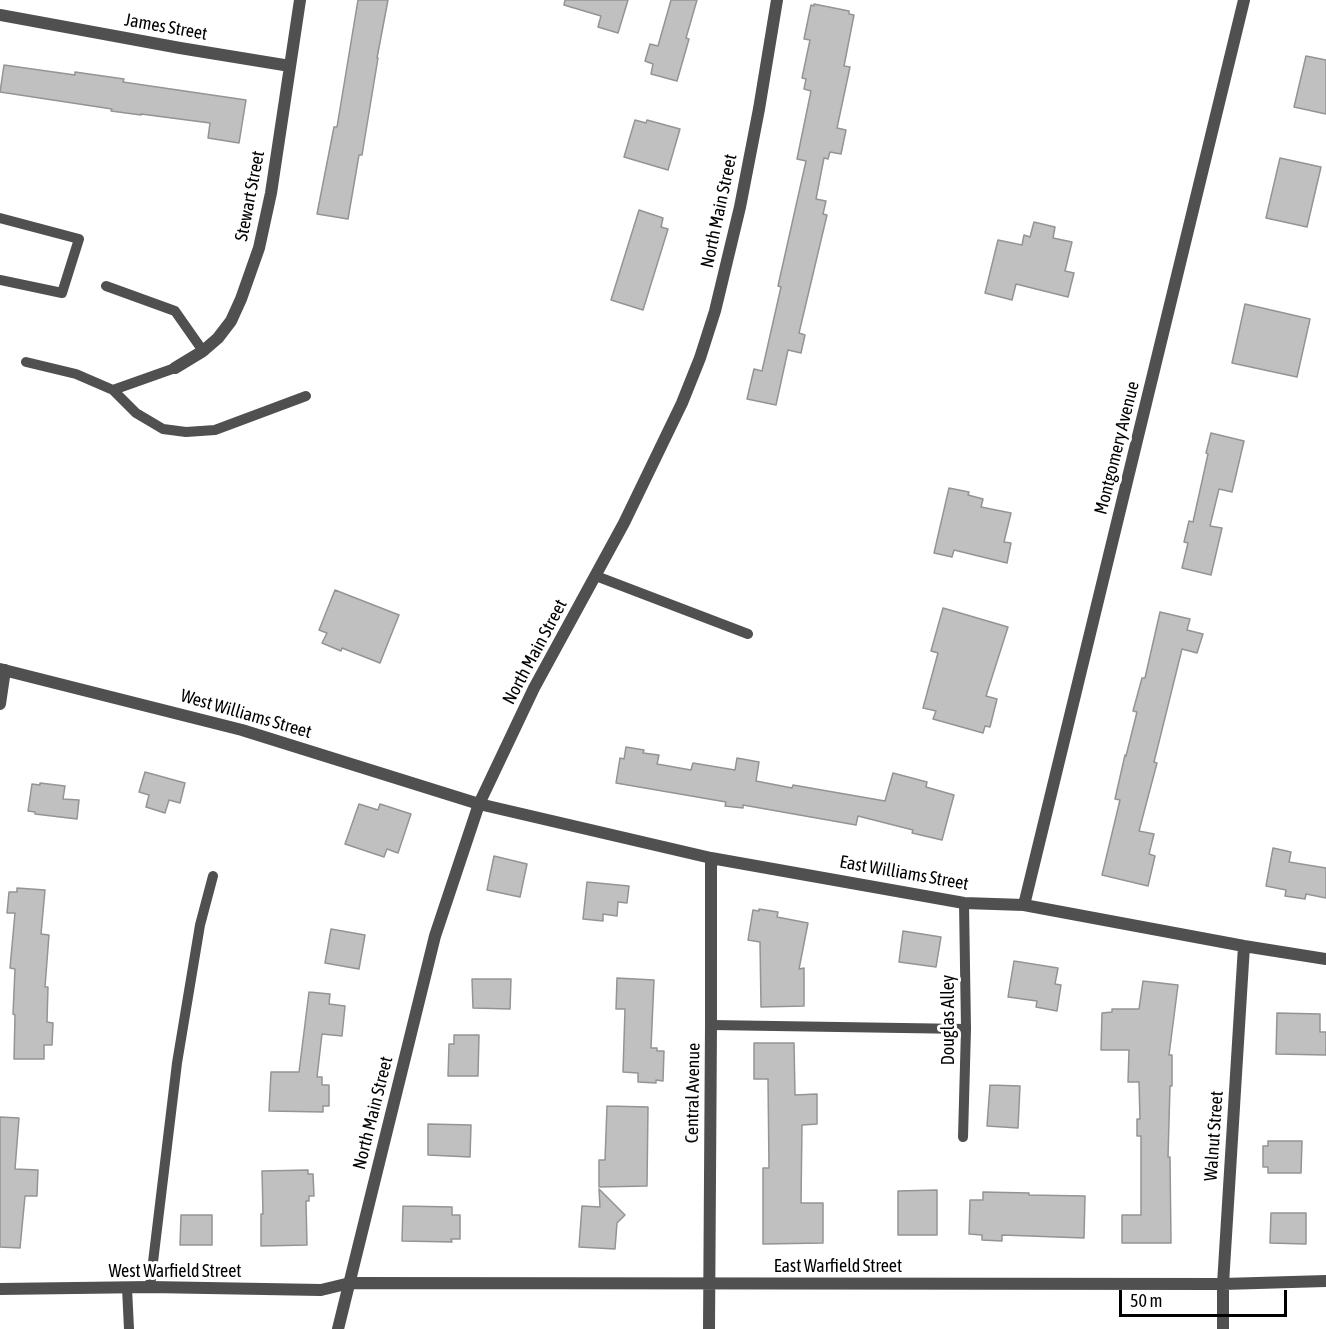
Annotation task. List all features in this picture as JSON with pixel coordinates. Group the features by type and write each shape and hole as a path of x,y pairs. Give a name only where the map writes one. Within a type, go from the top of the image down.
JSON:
{"street":[{"name":"Stewart Street","path":"175,369 218,338 231,321 242,299 259,248 271,193 300,0"},
{"name":"North Main Street","path":"338,1329 435,936 479,804 534,688 624,523 682,403 700,358 715,311 744,186 777,0"},
{"name":"Montgomery Avenue","path":"1024,905 1244,0"},
{"name":"James Street","path":"0,15 290,66"},
{"name":"West Williams Street","path":"3,670 242,730 479,804"},
{"path":"0,704 3,670"},
{"name":"East Williams Street","path":"479,804 711,858 964,903 1024,905 1326,959"},
{"name":"Central Avenue","path":"709,1329 711,858"},
{"name":"Walnut Street","path":"1222,1329 1244,946"},
{"name":"East Warfield Street","path":"350,1283 1223,1284 1326,1281"},
{"name":"West Warfield Street","path":"0,1289 150,1287 321,1290 350,1283"}],"lane":[{"path":"0,218 79,239 62,292 0,280"},
{"path":"106,286 175,310 203,351"},
{"path":"26,362 76,374 113,390 136,413 163,429 186,432 215,430 306,396"},
{"path":"113,390 175,369"},
{"path":"596,576 748,634"},
{"path":"150,1287 177,1063 200,925 213,876"},
{"name":"Douglas Alley","path":"963,1137 966,1029 964,903"},
{"path":"711,1025 966,1029"},
{"path":"127,1288 129,1329"}],"building":[{"path":"358,0 388,0 362,155 359,155 348,219 317,214 334,127 337,127"},
{"path":"565,0 628,0 618,33 598,27 601,16 564,5"},
{"path":"671,0 697,0 677,81 651,74 653,64 645,61 650,44 658,46"},
{"path":"814,4 849,11 849,14 854,15 844,66 850,67 837,128 846,130 841,154 830,152 828,159 824,158 816,199 826,201 823,214 827,215 799,333 805,335 801,353 788,350 776,405 747,399 754,369 762,371 806,161 797,159 811,91 804,89 806,79 802,78 810,40 804,39 811,5 814,6"},
{"path":"1306,56 1326,60 1326,114 1294,107"},
{"path":"4,65 124,79 123,82 246,100 239,143 208,138 210,123 111,111 112,109 0,92"},
{"path":"635,120 646,123 647,120 680,129 668,170 624,157"},
{"path":"1280,158 1321,167 1307,227 1266,218"},
{"path":"639,210 663,218 661,227 668,229 643,310 611,300"},
{"path":"1034,222 1055,227 1053,238 1072,242 1065,271 1074,273 1068,297 1016,284 1012,300 985,293 998,240 1022,245 1024,235 1030,237"},
{"path":"1245,304 1310,319 1297,377 1232,363"},
{"path":"1211,433 1244,441 1232,492 1219,489 1210,526 1222,528 1211,575 1182,568 1188,543 1184,542 1189,521 1193,522"},
{"path":"949,488 969,492 968,495 983,499 981,507 1011,513 1004,542 1011,543 1007,563 954,550 952,557 934,553"},
{"path":"335,590 399,615 380,663 322,643 327,633 319,630"},
{"path":"943,608 1008,627 986,696 997,699 990,727 985,726 983,733 933,719 936,711 923,708 938,653 931,651"},
{"path":"1160,612 1190,619 1187,630 1203,634 1197,653 1182,649 1154,762 1157,763 1139,831 1154,834 1149,854 1155,856 1148,886 1102,875 1120,800 1115,799 1137,712 1133,711 1142,678 1145,678"},
{"path":"626,747 644,750 643,753 659,755 657,764 691,770 693,763 735,770 737,758 759,762 756,781 792,788 793,785 885,801 893,773 927,782 926,787 954,795 942,840 858,816 856,825 743,805 743,808 725,806 726,802 616,783 620,758 624,759"},
{"path":"145,772 185,783 180,803 169,800 165,813 146,807 149,795 139,792"},
{"path":"40,783 65,786 63,799 79,800 77,819 35,814 35,812 28,811 32,784 40,785"},
{"path":"359,804 378,810 380,804 411,814 398,853 387,849 384,857 345,844"},
{"path":"1273,848 1291,852 1289,862 1326,868 1326,898 1306,894 1305,899 1285,896 1286,890 1266,886"},
{"path":"494,856 527,864 520,897 487,890"},
{"path":"587,882 629,886 627,903 618,902 617,916 603,914 603,921 583,919"},
{"path":"17,888 45,890 41,934 49,935 45,987 48,987 47,1022 53,1023 52,1045 44,1045 44,1059 14,1059 15,969 10,968 15,913 7,913 9,892 17,892"},
{"path":"759,909 778,912 777,917 808,923 799,969 804,968 804,1006 761,1007 760,942 748,940 753,910 759,911"},
{"path":"331,929 365,935 359,969 325,963"},
{"path":"903,931 941,937 936,967 899,962"},
{"path":"1014,961 1058,968 1055,984 1061,985 1057,1011 1036,1007 1037,1001 1008,997"},
{"path":"617,978 654,980 651,1048 664,1051 663,1081 638,1082 638,1073 623,1072 625,1009 616,1009"},
{"path":"472,979 511,979 510,1009 473,1008"},
{"path":"1143,981 1178,985 1169,1055 1172,1055 1168,1157 1170,1157 1171,1243 1122,1243 1122,1215 1141,1215 1141,1136 1137,1136 1137,1119 1140,1119 1139,1082 1128,1082 1129,1050 1101,1050 1102,1013 1112,1012 1112,1009 1139,1009"},
{"path":"309,992 330,994 329,1004 345,1006 342,1036 322,1034 317,1077 322,1077 322,1085 329,1085 329,1106 323,1106 323,1112 269,1111 271,1072 299,1072"},
{"path":"1277,1013 1320,1014 1320,1032 1326,1032 1326,1055 1276,1054"},
{"path":"454,1035 479,1035 478,1076 448,1076 449,1044 454,1044"},
{"path":"754,1043 794,1043 795,1095 817,1094 817,1124 802,1125 801,1203 823,1203 823,1243 763,1244 763,1168 769,1168 768,1079 754,1079"},
{"path":"990,1085 1020,1086 1018,1128 987,1126"},
{"path":"607,1106 648,1107 647,1186 599,1187 599,1160 605,1160"},
{"path":"0,1117 19,1118 15,1169 38,1170 37,1196 25,1196 20,1248 0,1247"},
{"path":"428,1124 471,1125 470,1157 428,1155"},
{"path":"1268,1141 1302,1141 1301,1173 1268,1173 1268,1167 1263,1167 1263,1146 1268,1146"},
{"path":"308,1170 308,1174 313,1174 314,1196 309,1196 309,1201 306,1201 307,1245 261,1246 262,1171"},
{"path":"599,1189 625,1215 617,1223 615,1249 579,1247 582,1206 600,1207"},
{"path":"937,1190 937,1235 898,1235 898,1191"},
{"path":"983,1192 1085,1196 1084,1238 1002,1235 1002,1241 982,1240 982,1235 969,1234 970,1200 983,1200"},
{"path":"403,1206 452,1207 452,1215 460,1215 460,1239 451,1239 452,1242 402,1241"},
{"path":"1271,1213 1306,1213 1306,1244 1270,1243"},
{"path":"181,1215 212,1215 212,1245 180,1245"}]}
